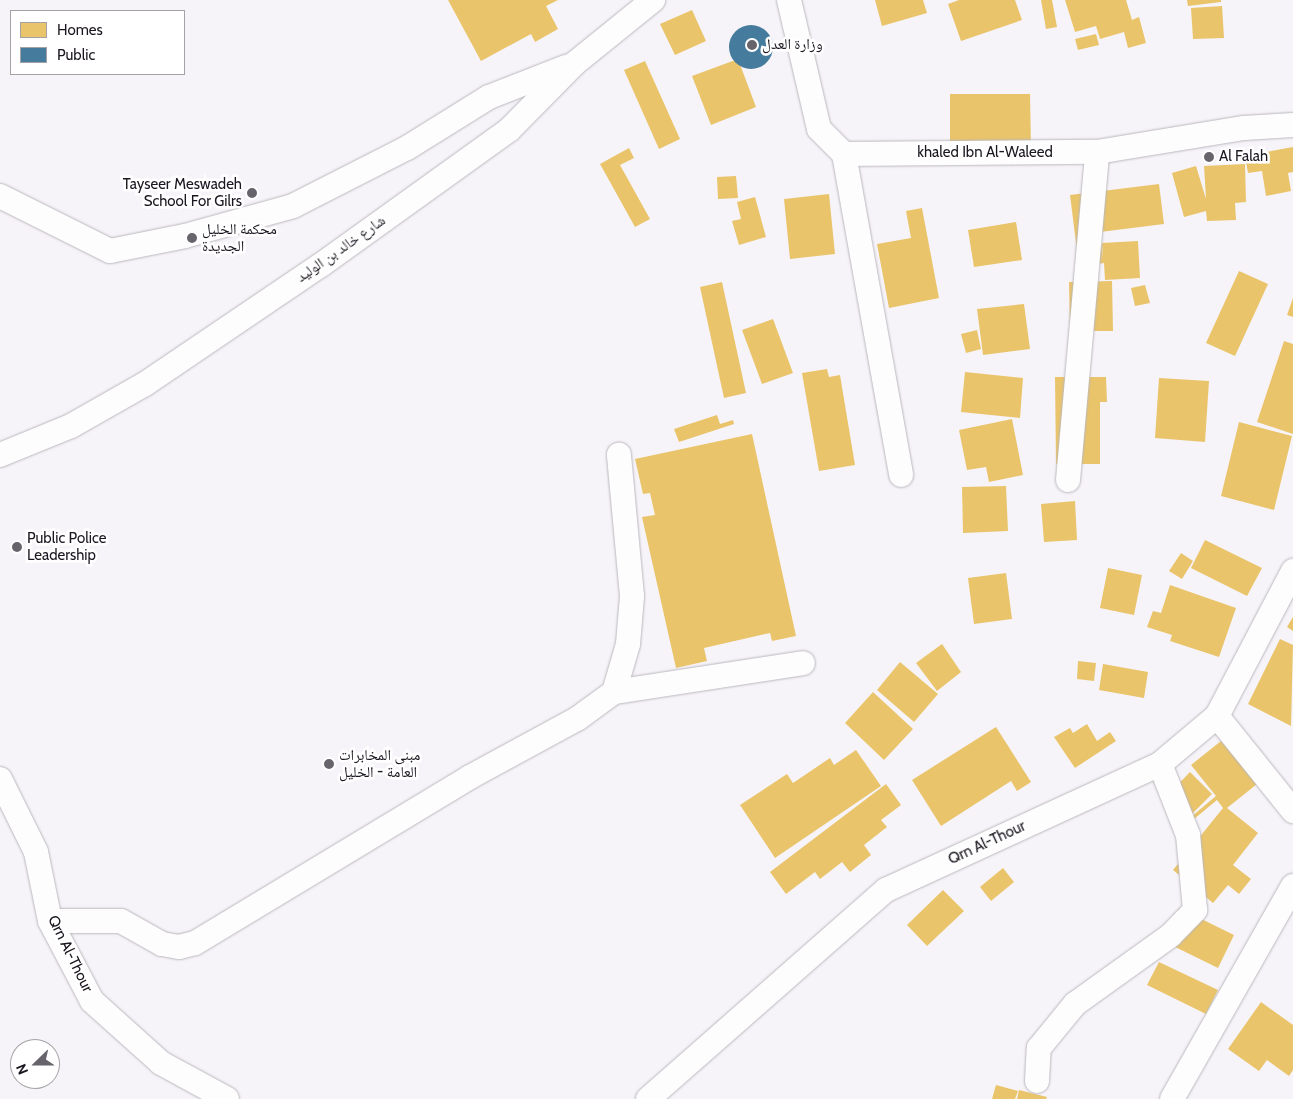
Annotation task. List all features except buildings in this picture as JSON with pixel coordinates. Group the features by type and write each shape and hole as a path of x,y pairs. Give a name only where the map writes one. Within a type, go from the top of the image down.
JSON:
{"street":[{"name":"شارع خالد بن الوليد","path":"0,455 71,426 145,384 509,130 574,64 653,0"},
{"path":"789,0 819,129 844,154 901,475"},
{"path":"0,196 110,251 185,236 293,206 407,148 489,96 574,64"},
{"name":"khaled Ibn Al-Waleed","path":"844,154 1097,152 1244,128 1293,125"},
{"path":"1068,480 1097,152"},
{"path":"614,692 628,644 632,596 619,455"},
{"name":"Qrn Al-Thour","path":"648,1099 886,890 1160,764 1217,716 1293,571"},
{"path":"50,921 121,921 162,944 179,947 196,943 470,777 577,719 614,692 803,663"},
{"path":"1217,716 1293,811"},
{"path":"1037,1081 1039,1048 1075,1004 1172,934 1195,910 1188,835 1160,764"},
{"name":"Qrn Al-Thour","path":"0,779 36,852 50,921 92,1001 161,1063 227,1099"},
{"path":"1172,1099 1293,886"}],"place":[{"name":"وزارة العدل","path":"752,45"},
{"name":"Al Falah","path":"1209,157"},
{"name":"Tayseer Meswadeh School For Gilrs","path":"252,193"},
{"name":"محكمة الخليل الجديدة","path":"192,238"},
{"name":"Public Police Leadership","path":"17,547"},
{"name":"مبنى المخابرات العامة - الخليل","path":"329,764"}]}
